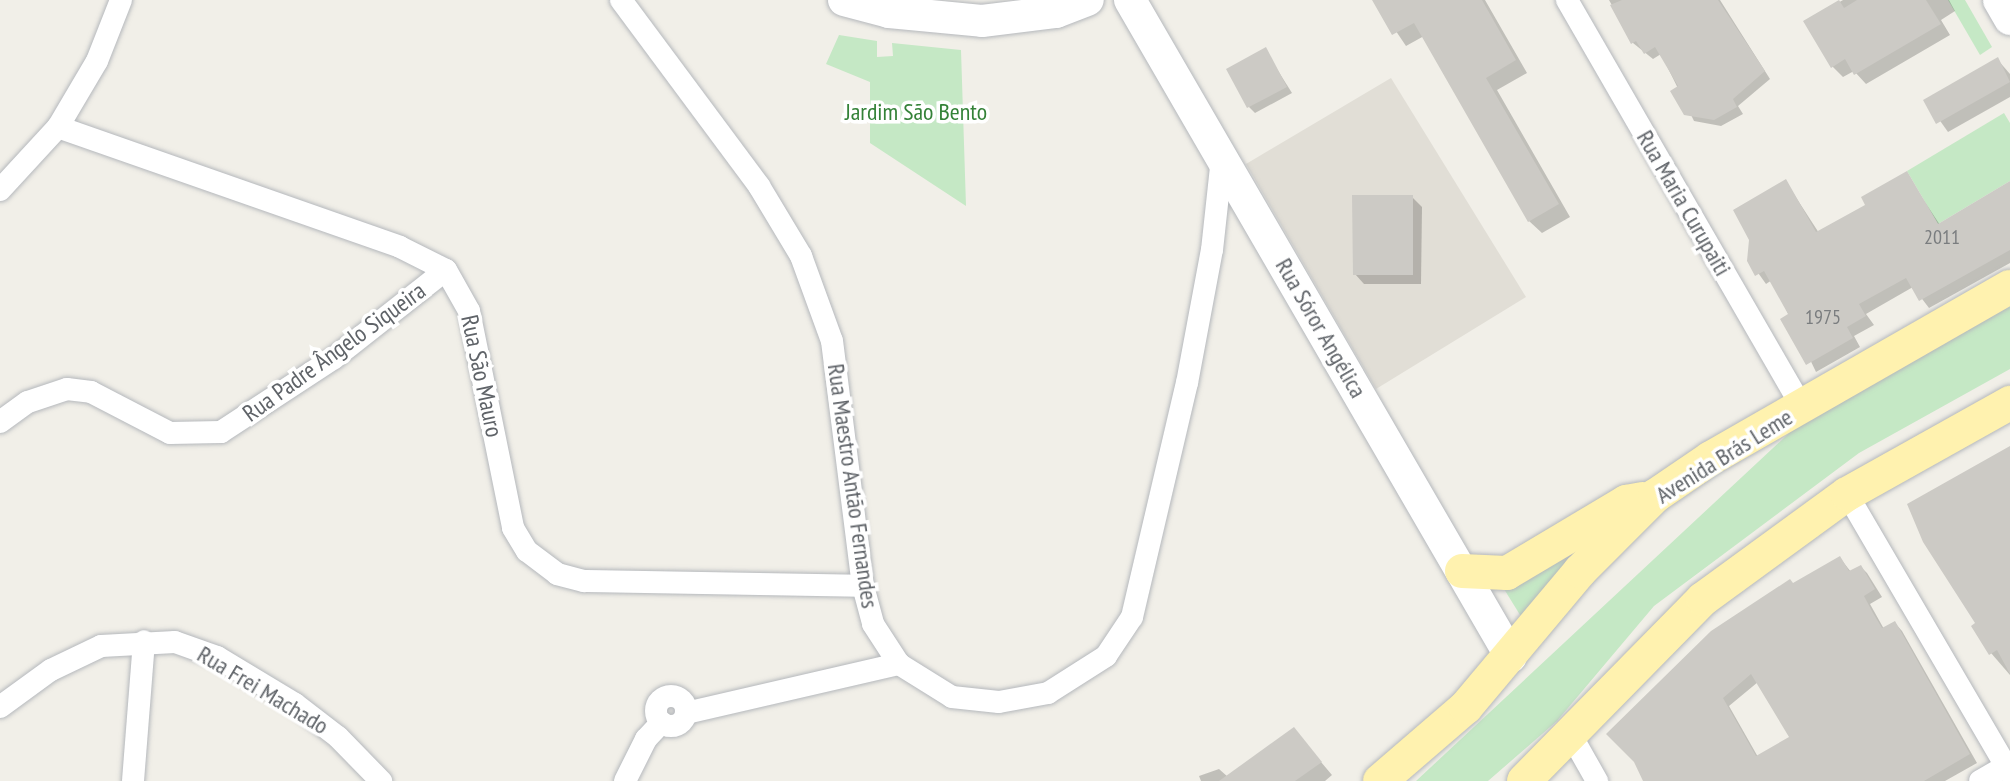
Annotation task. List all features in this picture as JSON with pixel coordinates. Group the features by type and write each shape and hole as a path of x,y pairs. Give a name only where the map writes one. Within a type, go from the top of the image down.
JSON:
{"main road":[{"name":"Avenida Brás Leme","path":"1380,781 1466,707 1580,571 1655,496 2010,287"},
{"path":"1524,781 1703,599 1847,494 2010,403"},
{"path":"1462,571 1507,573 1626,502 1655,496"}],"street":[{"path":"0,190 58,127 97,61 121,0"},
{"name":"Rua Maestro Antão Fernandes","path":"621,0 759,186 818,297 837,368 863,586 877,636 899,664 952,697 1014,701 1066,685 1106,656 1121,636 1143,587 1187,383 1212,250 1222,156"},
{"path":"844,0 902,14 982,21 1056,12 1088,0"},
{"name":"Rua Sóror Angélica","path":"1130,0 1511,657"},
{"name":"Rua Maria Curupaiti","path":"1567,0 1802,407"},
{"path":"1999,0 2010,19"},
{"path":"58,127 400,247 446,270"},
{"name":"Rua São Mauro","path":"446,270 469,311 513,528 538,563 584,581 863,586"},
{"name":"Rua Padre Ângelo Siqueira","path":"0,422 28,402 67,389 91,392 170,433 221,432 334,358 446,270"},
{"path":"1847,494 2008,770 1980,781"},
{"path":"133,781 144,641"},
{"name":"Rua Frei Machado","path":"0,707 67,661 101,646 144,641 189,646 227,663 338,737 381,781"},
{"path":"625,781 634,757 662,722 656,711 666,698 682,701 686,713 899,664"},
{"path":"1571,735 1597,781"}],"shaded area":[{"path":"1391,78 1526,297 1376,389 1246,164"}],"green space":[{"path":"1948,0 1965,0 1992,47 1980,55"},
{"name":"Jardim São Bento","path":"839,35 877,41 877,57 893,56 892,43 961,50 966,206 870,143 870,82 826,64"},
{"path":"2004,113 2010,123 2010,181 1938,224 1907,171"},
{"path":"2010,306 2010,369 1859,453 1654,606 1557,721 1488,781 1416,781 1802,421"},
{"path":"1618,515 1525,623 1504,589"}],"building":[{"path":"1372,0 1482,0 1516,60 1486,78 1559,204 1528,222 1414,23 1392,35"},
{"path":"1622,0 1718,0 1765,71 1733,99 1737,107 1714,120 1684,115 1670,91 1678,86 1655,47 1644,54 1636,41 1631,44 1610,5"},
{"path":"1839,0 1844,8 1857,0 1926,0 1941,24 1854,75 1845,59 1831,68 1803,21"},
{"path":"1266,47 1287,87 1247,108 1226,69"},
{"path":"1998,57 2010,82 1936,124 1923,100"},
{"path":"1907,171 1938,224 2010,181 2010,250 1919,301 1906,278 1859,304 1866,316 1847,327 1853,338 1806,365 1780,319 1788,314 1764,271 1755,276 1747,261 1749,240 1733,210 1786,179 1816,232 1865,205 1861,197"},
{"path":"1352,195 1413,195 1413,275 1353,275"},
{"path":"2010,446 2010,674 1997,650 1989,655 1971,626 1975,623 1923,542 1907,504"},
{"path":"1840,556 1849,571 1861,565 1875,589 1864,596 1873,613 1882,628 1895,621 1970,754 1924,781 1643,781 1634,762 1606,734 1711,631 1790,579 1793,583","holes":["1751,674 1789,737 1756,756 1723,698"]},
{"path":"1294,727 1322,762 1295,781 1219,781"}]}
